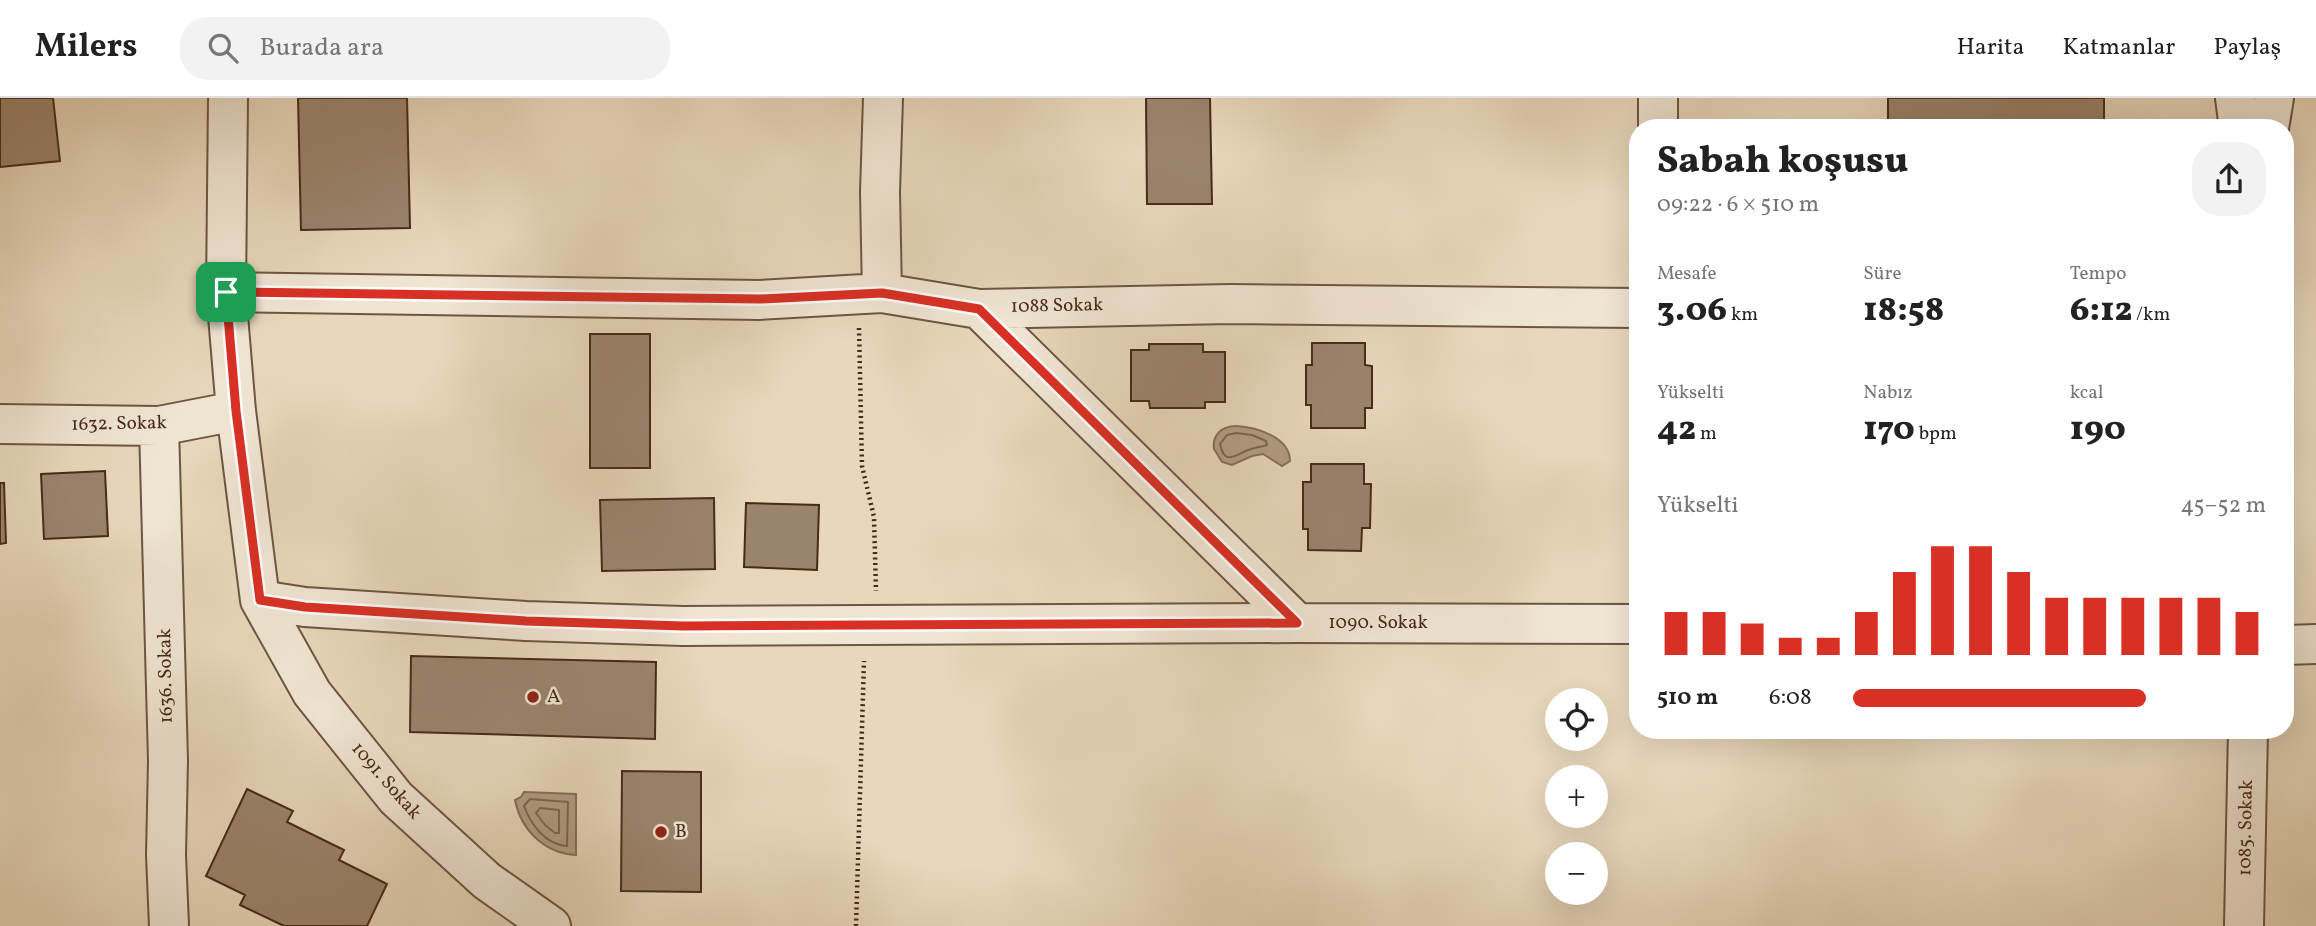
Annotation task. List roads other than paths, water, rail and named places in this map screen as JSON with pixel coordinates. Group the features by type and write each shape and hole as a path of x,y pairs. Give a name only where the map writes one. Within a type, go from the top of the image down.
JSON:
{"street":[{"path":"882,293 880,192 883,98"},
{"path":"1658,98 1658,119"},
{"path":"2235,98 2238,119"},
{"path":"2270,119 2274,98"},
{"path":"227,101 226,292 236,411 260,600"},
{"name":"1088 Sokak","path":"226,292 760,299 882,293 979,309 1231,304 1629,308"},
{"path":"979,309 1297,623"},
{"name":"1632. Sokak","path":"0,424 159,426 236,411"},
{"name":"1636. Sokak","path":"159,426 168,761 166,855 169,926"},
{"name":"1090. Sokak","path":"260,600 305,607 526,621 683,626 1629,624"},
{"name":"1091. Sokak","path":"260,600 312,693 396,798 487,881 551,926"},
{"path":"2294,645 2316,644"},
{"name":"1085. Sokak","path":"2244,926 2248,739"}],"water":[{"path":"1236,426 1262,431 1278,440 1288,453 1290,461 1282,466 1263,454 1232,465 1222,462 1214,449 1216,436 1222,430"},
{"path":"524,792 576,794 576,855 544,845 528,830 515,800"}],"place":[{"name":"A","path":"533,697"},
{"name":"B","path":"661,832"}]}
